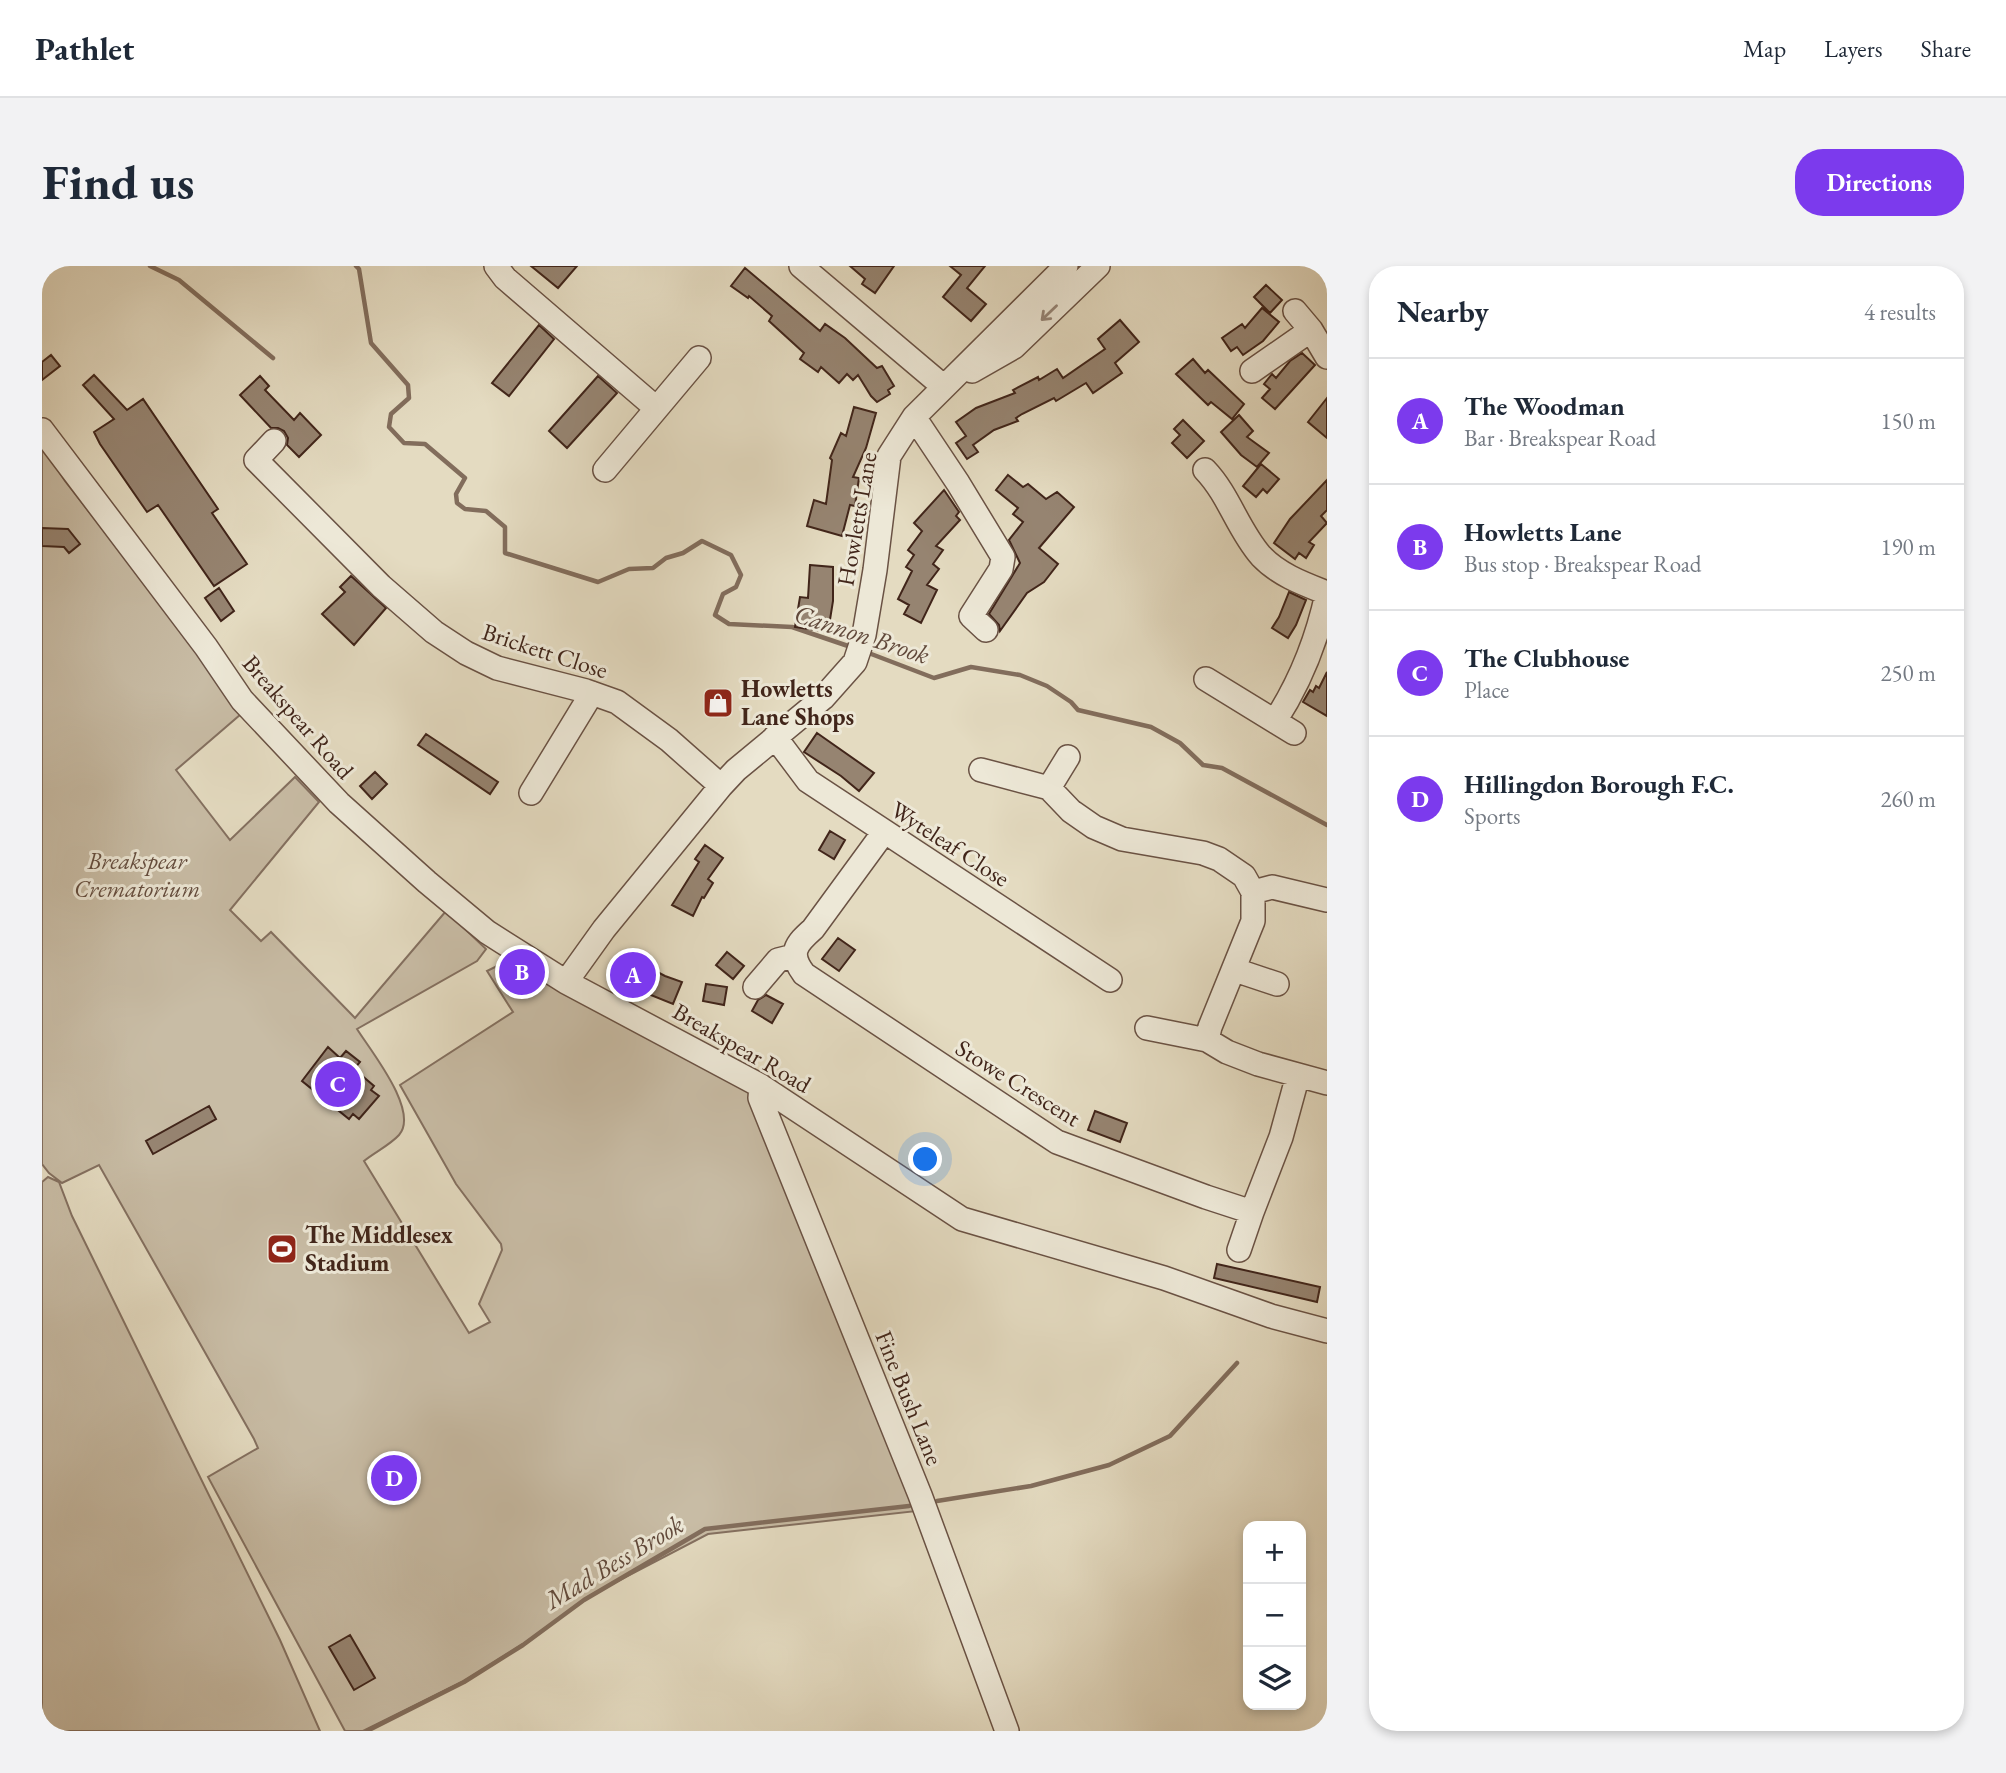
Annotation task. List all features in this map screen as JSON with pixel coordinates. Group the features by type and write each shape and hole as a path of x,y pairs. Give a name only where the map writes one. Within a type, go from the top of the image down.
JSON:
{"street":[{"path":"496,266 505,278 656,408"},
{"path":"801,266 944,387"},
{"name":"Howletts Lane","path":"566,982 604,929 721,786 736,770 823,698 849,671 859,649 875,570 889,456 914,417 1066,266"},
{"name":"Howletts Lane","path":"944,387 1014,347 1098,266"},
{"path":"1295,311 1311,330 1327,357"},
{"path":"1252,371 1311,330"},
{"path":"605,470 699,358"},
{"path":"914,417 1003,557 1001,569 971,616 986,630"},
{"name":"Breakspear Road","path":"42,430 190,625 243,701 339,803 487,932 566,982 761,1086 962,1219 1164,1278 1271,1316 1327,1331"},
{"name":"Brickett Close","path":"274,442 256,460 381,586 434,632 466,653 497,668 617,702 669,740 721,786"},
{"path":"1205,470 1218,482 1261,556 1279,571 1327,594 1308,661 1290,699 1285,727 1206,679"},
{"path":"531,793 592,693"},
{"name":"Wyteleaf Close","path":"775,737 807,781 1110,980"},
{"path":"1049,788 1068,757"},
{"path":"981,770 1049,788 1071,811 1094,828 1122,839 1203,853 1219,859 1244,876 1253,892 1253,921 1207,1040"},
{"path":"755,987 778,960 794,956 799,942 813,929 884,832"},
{"path":"1253,892 1272,887 1327,900"},
{"name":"Stowe Crescent","path":"794,956 796,964 804,974 1057,1142 1252,1212"},
{"path":"1235,970 1277,984"},
{"path":"1147,1028 1207,1040 1227,1052 1327,1083"},
{"path":"1240,1250 1281,1137 1298,1075"},
{"name":"Fine Bush Lane","path":"761,1086 761,1098 920,1495 1007,1731"}],"green space":[{"name":"Breakspear Crematorium","path":"42,445 65,481 206,661 241,714 176,770 230,840 295,777 319,802 230,910 261,941 271,932 355,1018 446,911 486,949 477,961 357,1029 391,1081 403,1111 404,1124 399,1135 364,1161 469,1333 490,1322 479,1304 502,1250 501,1244 456,1184 400,1085 513,1012 487,971 505,962 748,1085 917,1511 708,1534 591,1595 526,1642 464,1681 363,1731 345,1731 208,1477 258,1448 254,1439 99,1165 62,1183 42,1164"},
{"path":"48,1177 59,1182 72,1216 280,1640 320,1731 42,1731 42,1182"}],"building":[{"path":"531,266 577,266 558,288"},
{"path":"850,266 894,266 875,293 862,284 865,279"},
{"path":"950,266 985,266 967,288 986,304 971,321 943,297 961,275"},
{"path":"745,268 820,331 825,324 845,338 877,368 882,366 894,386 888,390 890,394 877,402 858,375 853,380 847,374 839,383 821,367 818,372 800,359 804,353 769,321 772,316 749,296 748,298 731,286"},
{"path":"1266,285 1282,300 1270,313 1254,297"},
{"path":"1262,308 1279,322 1263,341 1243,355 1237,347 1231,351 1222,338 1242,324 1245,328"},
{"path":"1120,320 1139,342 1115,363 1122,373 1093,393 1086,383 1056,401 1054,398 1022,414 1016,418 1018,421 994,430 973,445 978,452 967,459 956,443 966,436 956,422 976,408 1015,393 1013,390 1038,377 1039,380 1057,369 1063,378 1105,349 1098,339"},
{"path":"539,325 554,339 509,396 492,383"},
{"path":"1302,353 1315,365 1275,409 1262,398 1270,389 1264,384 1272,374 1276,378 1290,361"},
{"path":"51,355 60,366 42,380 42,362"},
{"path":"1193,359 1205,373 1208,370 1244,404 1232,419 1211,402 1208,405 1176,374"},
{"path":"94,375 127,410 143,399 218,509 212,513 247,564 214,586 158,505 147,512 94,432 114,419 83,385"},
{"path":"260,376 269,386 265,390 294,420 300,413 321,435 299,457 287,445 288,438 284,431 271,428 240,395"},
{"path":"598,376 617,393 567,448 549,431"},
{"path":"1327,398 1327,438 1308,422"},
{"path":"854,407 876,413 866,448 853,477 859,478 855,506 850,505 842,536 807,526 814,500 826,504 832,460 830,458 841,433 846,436"},
{"path":"1239,415 1253,431 1247,437 1269,453 1257,467 1241,455 1221,432"},
{"path":"1183,420 1204,441 1187,458 1172,443 1180,435 1174,429"},
{"path":"1261,464 1279,479 1267,493 1263,489 1256,497 1243,486"},
{"path":"1008,475 1023,487 1028,484 1046,499 1057,492 1074,507 1039,548 1058,564 1044,582 1027,593 1000,631 999,625 989,614 1020,563 1009,540 1023,522 1013,514 1018,508 996,490"},
{"path":"1327,480 1327,510 1321,516 1327,523 1309,542 1314,545 1306,558 1299,553 1295,559 1274,543 1290,519"},
{"path":"944,490 959,512 956,516 960,520 936,546 943,550 933,564 939,569 927,585 937,590 921,623 904,614 909,605 898,599 912,571 906,567 914,555 908,550 922,531 914,523"},
{"path":"42,528 68,529 80,544 69,553 64,547 42,546"},
{"path":"810,565 833,567 833,601 828,632 795,627 800,597 808,598"},
{"path":"351,576 386,608 354,645 322,614 345,592 340,587"},
{"path":"219,588 234,611 221,621 205,598"},
{"path":"1289,592 1306,600 1288,638 1272,628"},
{"path":"1327,672 1327,716 1303,702 1310,690 1313,692 1316,686 1319,688"},
{"path":"817,733 874,773 859,791 804,752"},
{"path":"426,734 498,782 490,794 418,745"},
{"path":"375,772 387,784 372,799 360,786"},
{"path":"830,831 845,840 834,859 819,850"},
{"path":"705,845 723,858 708,879 713,883 704,898 702,897 693,916 672,905 699,862 695,859"},
{"path":"838,938 855,950 839,971 822,959"},
{"path":"727,952 744,966 733,979 716,965"},
{"path":"621,953 682,982 673,1004 646,993 644,996 609,977"},
{"path":"706,984 727,987 724,1005 703,1001"},
{"path":"766,995 783,1004 772,1023 752,1011 758,1000"},
{"path":"328,1047 340,1058 346,1051 360,1062 354,1069 374,1086 371,1090 379,1096 359,1119 353,1114 349,1119 302,1081"},
{"path":"209,1106 216,1119 153,1154 146,1141"},
{"path":"1095,1111 1127,1123 1120,1142 1088,1130"},
{"path":"1217,1264 1320,1287 1317,1302 1214,1278"},
{"path":"350,1635 375,1678 354,1690 329,1647"}],"waterway":[{"path":"150,266 179,280 273,358"},
{"name":"Cannon Brook","path":"356,266 359,269 371,343 408,385 409,398 391,414 389,427 404,443 425,444 465,478 456,494 457,503 465,509 486,511 505,527 505,553 598,582 629,569 653,568 666,558 683,553 702,541 731,555 741,575 736,587 723,594 715,615 729,624 792,627 851,647"},
{"name":"Cannon Brook","path":"866,652 934,678 971,667 1020,675 1047,686 1078,710 1151,727 1180,743 1203,765 1222,768 1327,825"},
{"name":"Mad Bess Brook","path":"937,1501 1031,1486 1109,1465 1170,1436 1237,1363"},
{"name":"Mad Bess Brook","path":"367,1731 464,1682 523,1645 584,1600 705,1529 909,1506"}],"place":[{"name":"Howletts Lane Shops","path":"718,703"},
{"name":"Howletts Lane","path":"522,972"},
{"name":"The Woodman","path":"633,975"},
{"name":"The Clubhouse","path":"338,1084"},
{"name":"The Middlesex Stadium","path":"282,1249"},
{"name":"Hillingdon Borough F.C.","path":"394,1478"}]}
